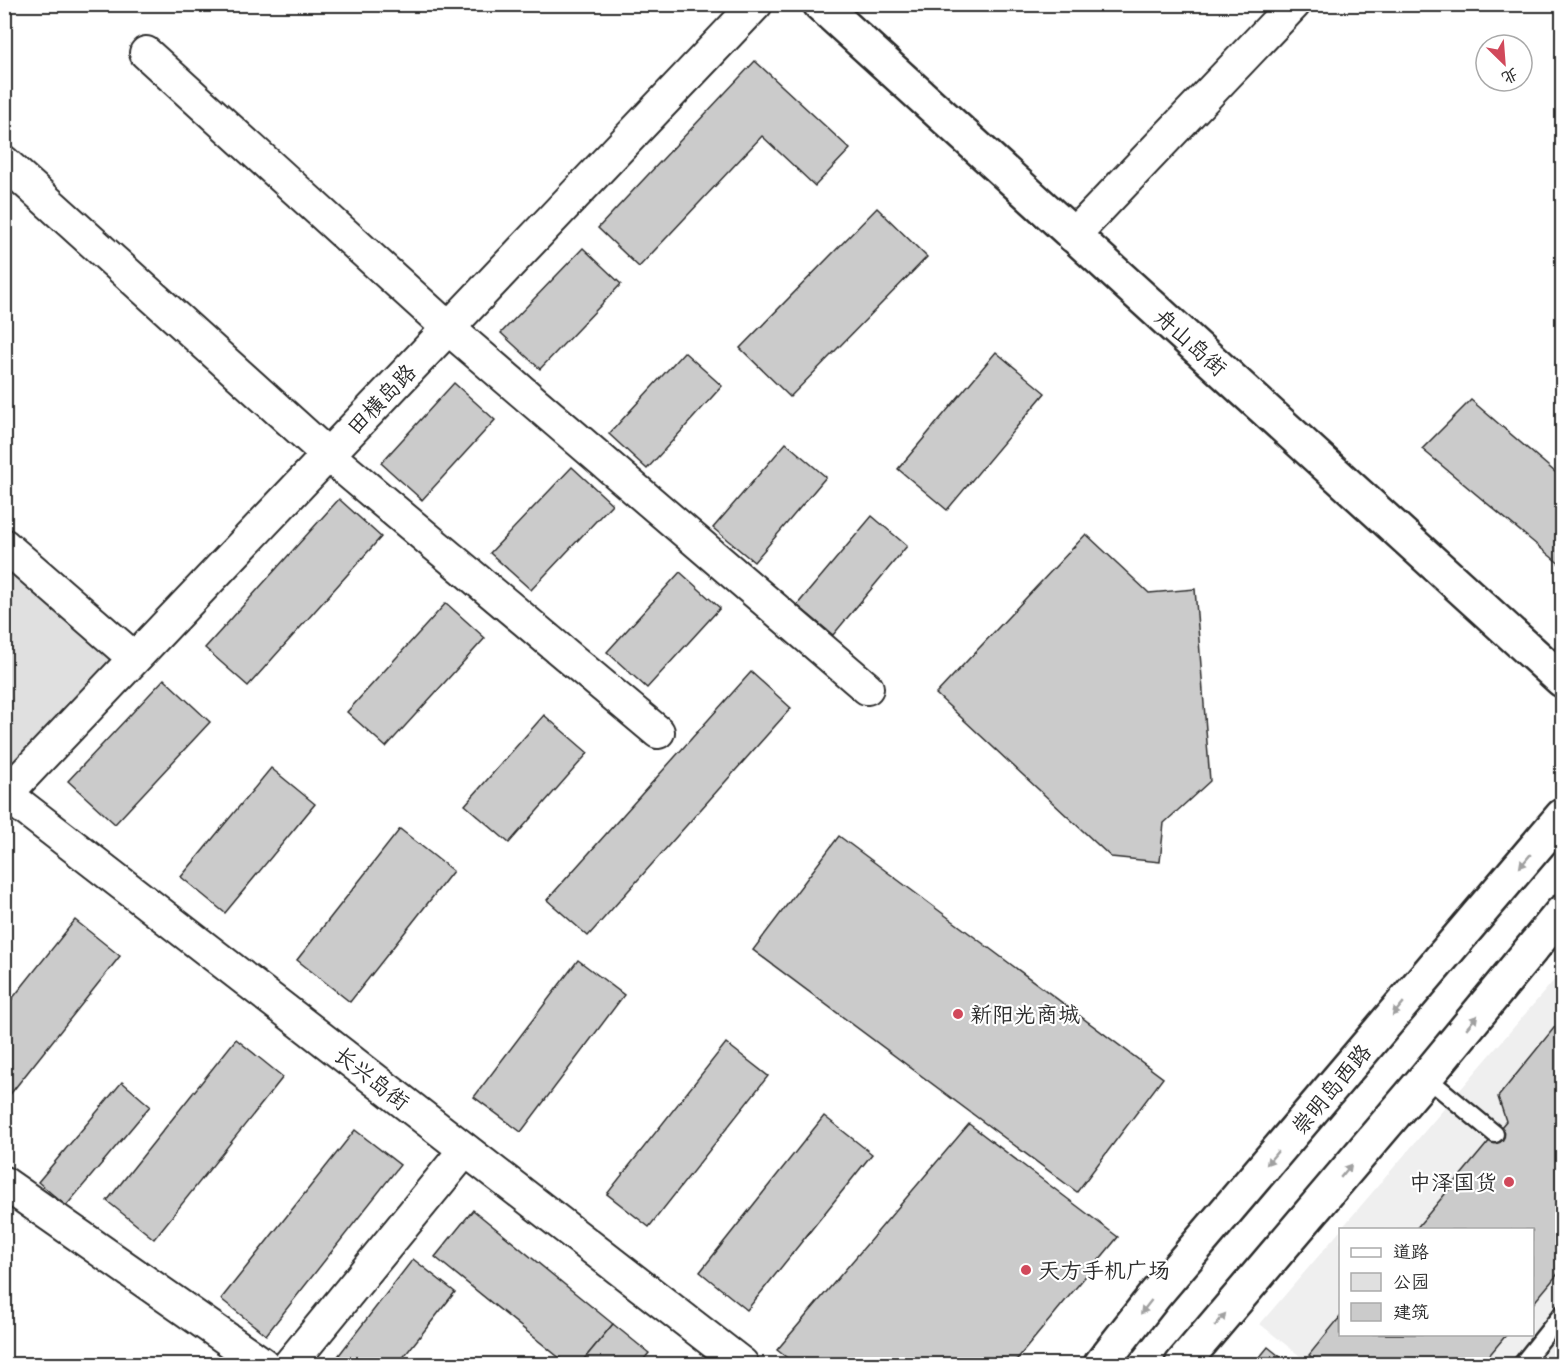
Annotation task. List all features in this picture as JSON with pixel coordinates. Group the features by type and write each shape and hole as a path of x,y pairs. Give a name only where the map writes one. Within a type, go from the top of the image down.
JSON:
{"main road":[{"name":"舟山岛街","path":"820,4 1563,680"},
{"name":"崇明岛西路","path":"1101,1365 1155,1295 1563,816"},
{"path":"1182,1365 1563,912"}],"street":[{"name":"田横岛路","path":"5,792 756,4"},
{"path":"1073,236 1294,4"},
{"path":"146,53 448,328 867,688"},
{"path":"4,162 328,455 658,732"},
{"path":"4,545 134,658"},
{"name":"长兴岛街","path":"5,792 742,1365"},
{"path":"290,1365 465,1150"},
{"path":"4,1183 263,1365"}],"lane":[{"path":"1426,1077 1495,1134"},
{"path":"1522,1365 1563,1314"}],"shaded area":[{"path":"1562,971 1562,1364 1310,1364 1260,1324 1339,1232 1339,1336 1534,1336 1534,1228 1342,1228"}],"green space":[{"path":"5,564 115,657 9,771 5,760"}],"building":[{"path":"755,61 850,149 815,186 762,136 639,267 598,228"},
{"path":"877,208 927,257 790,397 740,348"},
{"path":"583,248 621,284 540,369 501,333"},
{"path":"684,352 722,386 647,469 609,434"},
{"path":"996,352 1045,393 947,510 898,469"},
{"path":"454,383 495,420 422,500 381,463"},
{"path":"1471,400 1562,478 1562,566 1422,449"},
{"path":"786,443 826,477 754,562 713,528"},
{"path":"572,467 612,504 531,590 490,553"},
{"path":"339,499 381,537 248,686 205,648"},
{"path":"872,516 907,546 833,635 797,605"},
{"path":"1086,534 1149,593 1195,589 1210,781 1164,823 1160,862 1111,857 936,694"},
{"path":"680,572 720,608 647,688 607,652"},
{"path":"446,603 485,638 386,747 347,712"},
{"path":"751,672 791,708 588,936 547,900"},
{"path":"164,679 210,722 115,824 68,781"},
{"path":"544,715 588,753 509,843 465,805"},
{"path":"271,768 315,804 225,913 181,877"},
{"path":"400,829 453,871 350,1002 297,960"},
{"name":"新阳光商城","path":"839,836 1163,1078 1077,1192 753,950"},
{"path":"75,920 120,956 4,1102 4,1009"},
{"path":"578,960 624,995 521,1132 474,1097"},
{"name":"中泽国货","path":"1562,1018 1562,1269 1534,1303 1534,1228 1417,1228 1506,1121 1498,1097"},
{"path":"236,1039 283,1077 154,1239 107,1201"},
{"path":"726,1043 768,1076 649,1227 607,1194"},
{"path":"122,1082 150,1106 66,1206 38,1182"},
{"path":"824,1116 872,1154 747,1310 700,1272"},
{"path":"969,1124 1118,1237 1013,1364 795,1364 777,1350"},
{"path":"355,1130 400,1165 266,1335 221,1299"},
{"path":"473,1210 613,1324 580,1364 567,1364 435,1257"},
{"path":"413,1259 455,1292 398,1364 332,1364"},
{"path":"1339,1318 1339,1336 1505,1336 1482,1364 1321,1364 1309,1355"},
{"path":"613,1324 649,1353 640,1364 580,1364"},
{"path":"1268,1347 1289,1364 1254,1364"}],"place":[{"name":"新阳光商城","path":"958,1014"},
{"name":"中泽国货","path":"1509,1182"},
{"name":"天方手机广场","path":"1026,1270"}]}
